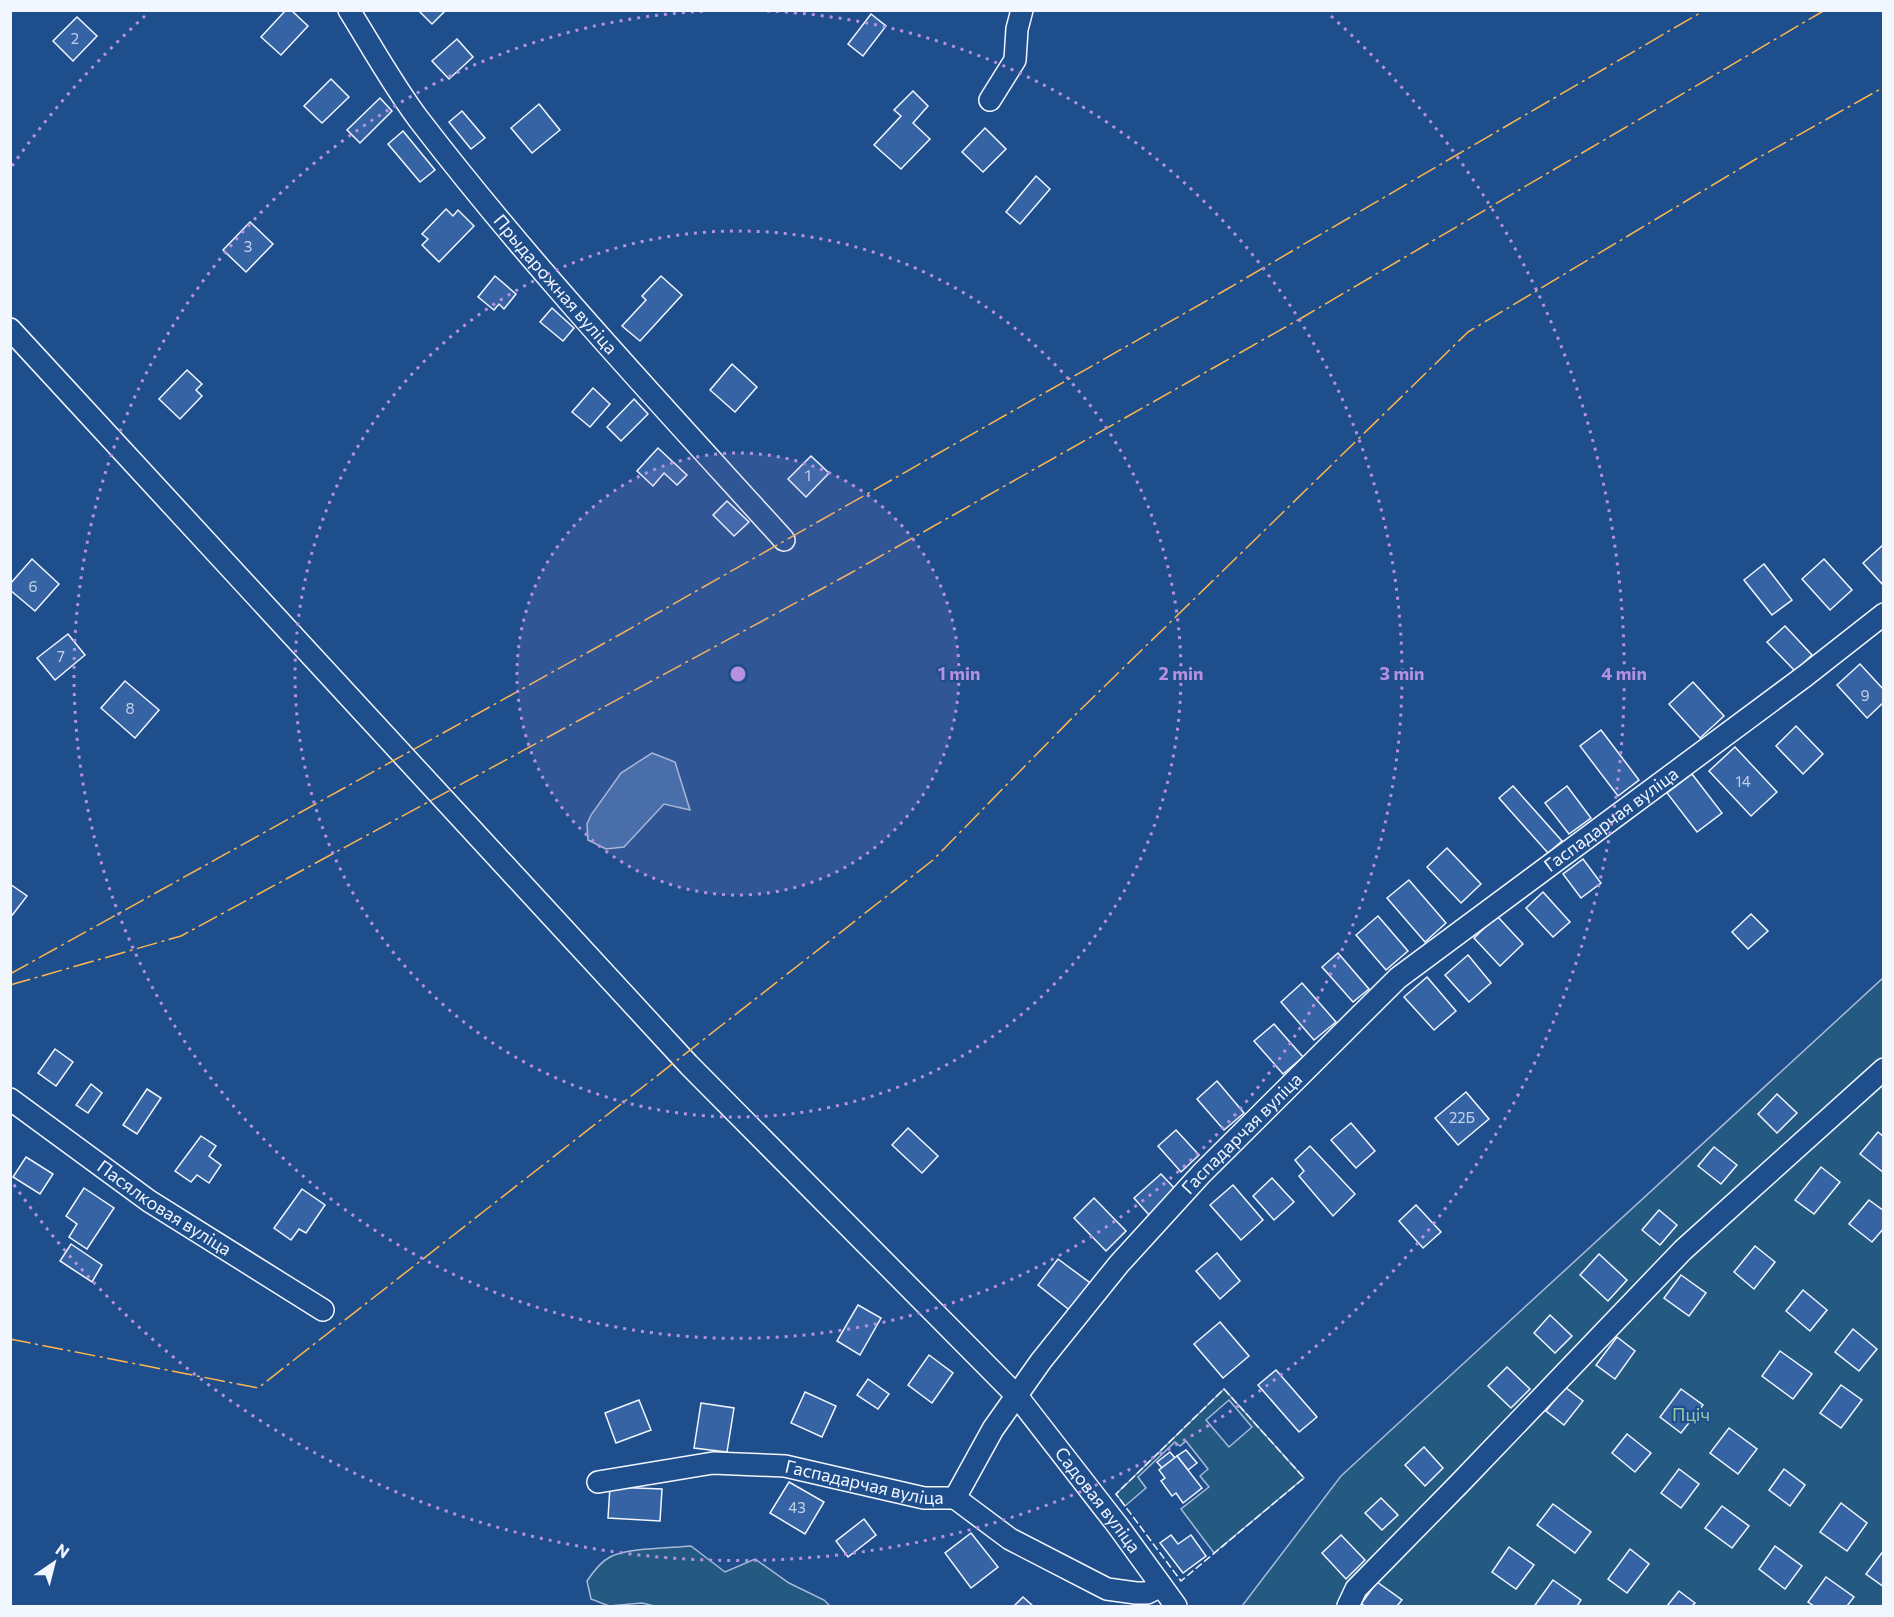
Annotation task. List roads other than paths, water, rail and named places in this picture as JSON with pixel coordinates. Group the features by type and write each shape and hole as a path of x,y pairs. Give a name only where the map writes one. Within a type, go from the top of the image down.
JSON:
{"street":[{"name":"Прыдарожная вуліца","path":"349,10 419,119 505,226 630,372 784,540"},
{"path":"990,100 1015,60 1017,29 1022,10"},
{"name":"Садовая вуліца","path":"10,329 688,1065 1017,1396 1112,1518 1176,1606"},
{"name":"Гаспадарчая вуліца","path":"598,1482 713,1463 785,1466 924,1498 955,1498 993,1429 1041,1361 1119,1264 1202,1173 1398,978 1805,676 1884,614"},
{"path":"1348,1606 1356,1589 1459,1485 1683,1250 1884,1069"},
{"name":"Пасялковая вуліца","path":"10,1099 149,1201 323,1310"},
{"path":"955,1498 1010,1539 1107,1588 1147,1593 1161,1586"}],"park label":[{"name":"Пціч","path":"1691,1415"}]}
